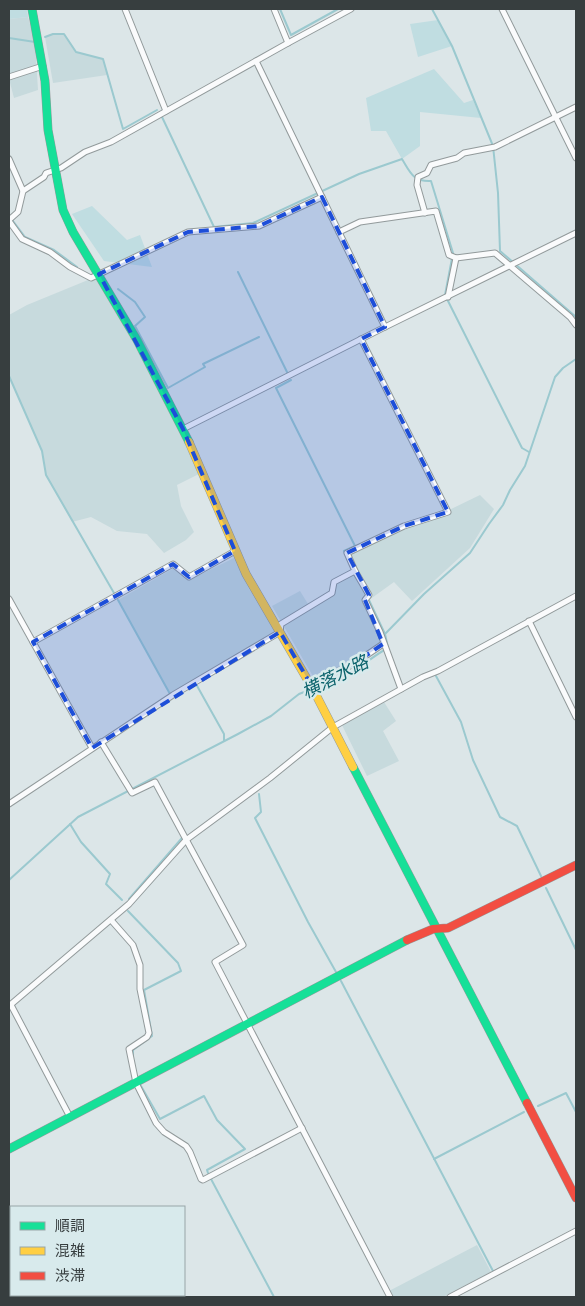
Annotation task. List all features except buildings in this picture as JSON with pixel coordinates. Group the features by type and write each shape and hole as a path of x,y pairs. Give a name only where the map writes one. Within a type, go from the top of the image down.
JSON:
{"street":[{"path":"32,9 43,66 48,130 55,170 64,210 70,225 137,340 196,456 246,574 312,687 573,1184 576,1198"},
{"path":"125,9 166,111"},
{"path":"274,9 288,43"},
{"path":"23,191 44,177 46,173 55,170 85,152 111,142 351,9"},
{"path":"502,9 576,158"},
{"path":"256,61 385,327"},
{"path":"9,77 43,66"},
{"path":"425,213 417,185 418,177 427,173 431,165 457,158 464,153 493,147 576,107"},
{"path":"9,160 23,191 18,212 9,221 22,239 50,252 70,267 92,278 188,232 259,226 322,197"},
{"path":"339,232 360,222 436,211 449,255 456,258 494,253 570,317 576,325"},
{"path":"183,429 385,327 576,234"},
{"path":"448,297 456,258"},
{"path":"361,340 448,512 404,526 347,553 367,597 401,689"},
{"path":"33,642 173,564 189,577 235,551"},
{"path":"280,632 281,624 332,593 334,582 355,570"},
{"path":"70,1116 10,1005 111,920 186,840 270,778 333,727 576,596"},
{"path":"9,599 11,610 33,642 92,748"},
{"path":"529,621 576,717"},
{"path":"9,804 173,695 280,632"},
{"path":"312,687 385,648"},
{"path":"101,742 132,793 155,782 243,945 215,962 390,1297"},
{"path":"9,1149 411,938 427,931 448,928 576,865"},
{"path":"111,920 133,945 140,965 140,989 149,1033 147,1037 129,1050 136,1083 156,1123 164,1132 186,1146 203,1180 302,1128"},
{"path":"450,1297 576,1231"}],"highlighted area":[{"path":"322,197 385,327 361,339 448,512 404,526 347,553 369,595 365,600 383,644 352,665 310,683 280,632 92,748 33,642 173,564 189,577 235,551 183,429 99,274 188,232 259,226"}],"shaded area":[{"path":"9,9 27,9 28,17 9,19"},
{"path":"28,17 35,42 38,90 14,98 9,79 9,19"},
{"path":"438,20 452,46 418,57 410,24"},
{"path":"53,34 64,34 76,52 103,59 107,75 53,83 45,37"},
{"path":"434,69 464,103 473,100 481,118 420,112 420,146 402,159 386,131 371,131 366,98"},
{"path":"92,206 127,240 140,235 152,267 104,261 72,214"},
{"path":"97,278 135,344 172,415 199,474 177,485 181,506 194,532 186,540 164,553 147,534 117,531 91,517 72,522 46,475 42,451 9,376 9,315 27,305"},
{"path":"480,495 494,509 470,548 412,601 394,582 369,600 388,643 353,667 317,683 272,606 300,591 308,604 329,591 333,580 352,570 344,551 402,524 447,511"},
{"path":"234,558 249,589 278,636 172,698 118,600 174,568 189,580"},
{"path":"384,702 396,721 383,731 399,761 367,776 342,725"},
{"path":"477,1245 491,1272 443,1297 393,1297 389,1291"}],"waterway":[{"path":"280,9 291,35 338,9"},
{"path":"432,9 452,46 493,146 498,193 500,251 576,317"},
{"path":"45,37 53,34 64,34 76,52 103,59 123,129 157,110"},
{"path":"9,38 35,42"},
{"path":"162,117 214,227 253,223 359,174 402,159 416,178 431,181 453,253 445,295 522,448 529,452"},
{"path":"13,221 25,237 54,250 77,267"},
{"path":"238,272 287,372"},
{"path":"118,289 135,302 145,317 135,326 168,388 205,367 203,364 259,337"},
{"name":"横落水路","path":"316,687 349,674 388,648 385,634 424,594 470,553 503,505 525,466 555,377 563,368 576,359"},
{"path":"9,376 42,451 46,475 114,593"},
{"path":"291,380 276,388 355,546 344,551 345,553"},
{"path":"368,598 385,634"},
{"path":"118,600 170,694"},
{"path":"436,676 461,722 473,760 500,817 517,826 541,876"},
{"path":"196,684 224,734 224,741"},
{"name":"横落水路","path":"9,880 78,817 271,716 299,694 312,689"},
{"path":"259,794 261,812 255,818 308,922 336,972"},
{"path":"70,824 81,842 110,874 106,884 122,900"},
{"path":"129,899 182,838"},
{"path":"546,888 576,950"},
{"path":"128,911 178,963 181,971 144,990 152,1036 133,1050 133,1055"},
{"path":"341,981 493,1271"},
{"path":"141,1086 160,1119 204,1096 217,1120 245,1149 207,1170 208,1173"},
{"path":"538,1106 566,1093 576,1112"},
{"path":"434,1159 524,1112"},
{"path":"211,1179 274,1297"}],"traffic: fast":[{"path":"32,9 45,81 48,130 63,210 73,232 137,340 189,442"},
{"path":"353,767 527,1103"},
{"path":"9,1149 407,940"}],"traffic: slow":[{"path":"189,442 246,574 314,691 353,767"}],"traffic: jam":[{"path":"407,940 433,929 448,928 576,865"},
{"path":"527,1103 576,1198"}]}
